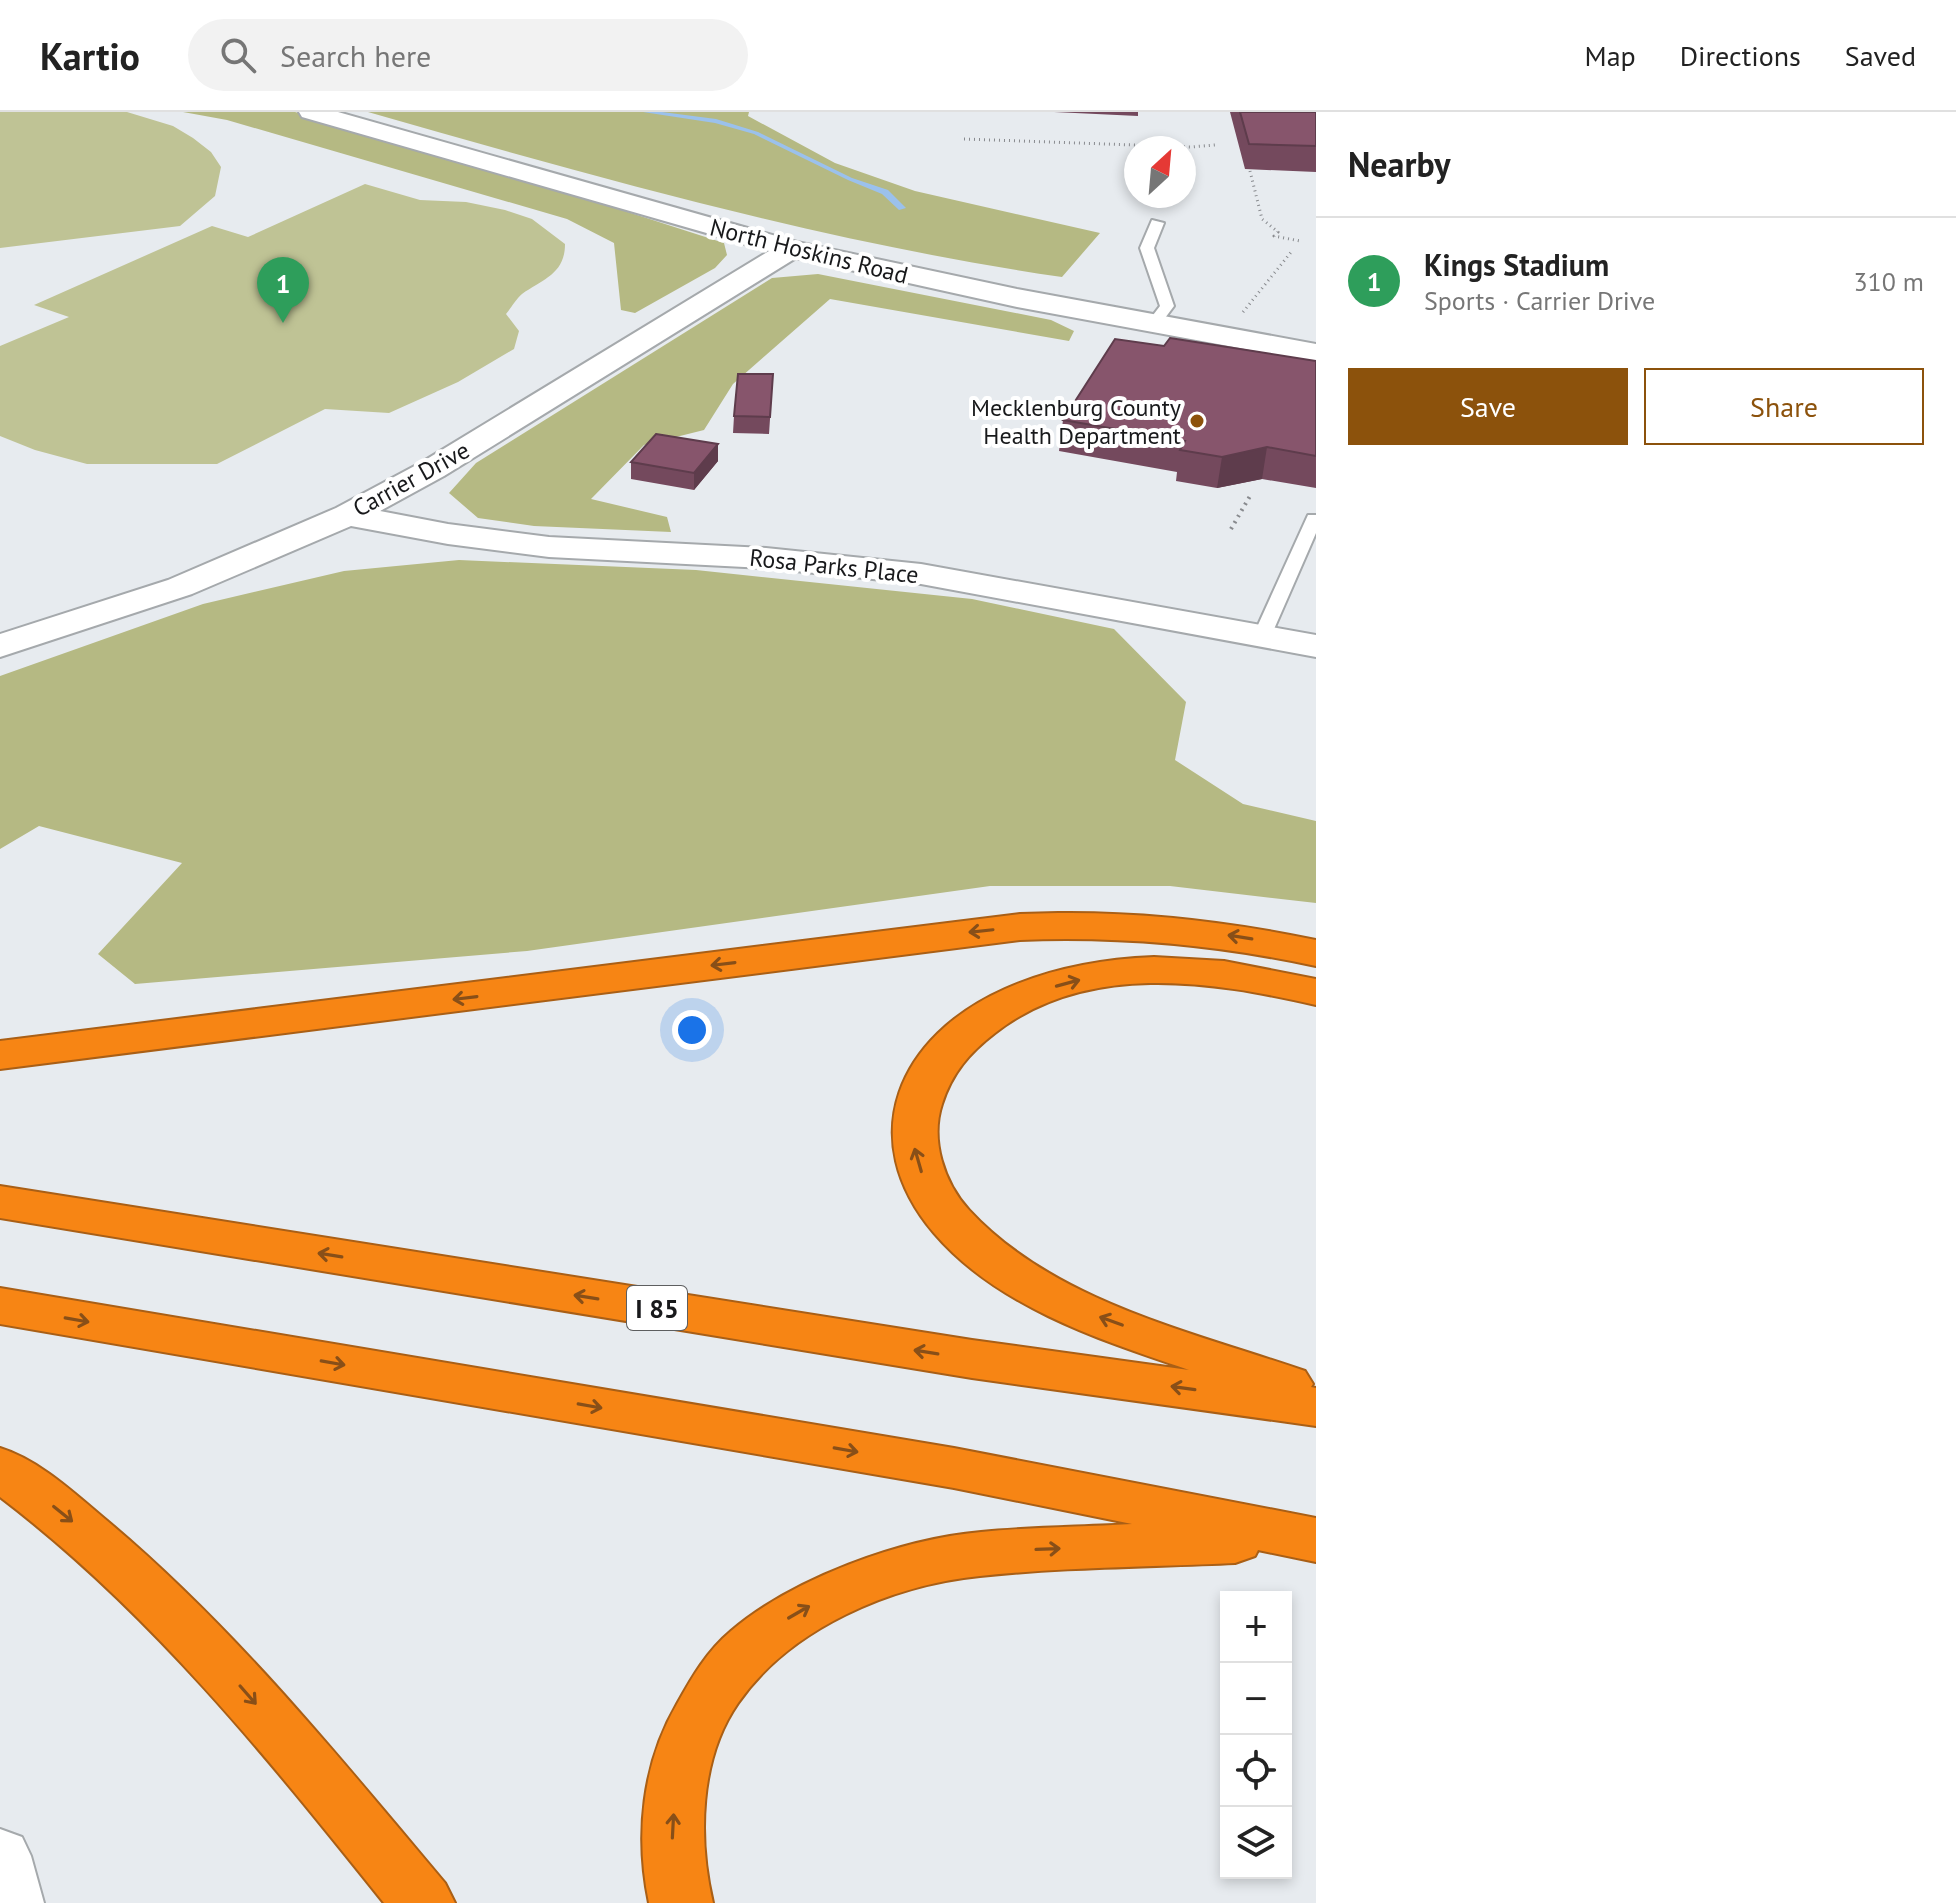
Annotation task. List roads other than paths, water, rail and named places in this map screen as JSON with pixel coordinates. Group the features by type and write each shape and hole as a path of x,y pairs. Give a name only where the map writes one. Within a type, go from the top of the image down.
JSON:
{"highway":[{"path":"0,1055 1020,927 1157,926 1247,938 1316,953"},
{"path":"1316,992 1240,976 1171,970 1098,975 1038,991 985,1017 943,1055 927,1076 913,1121 914,1145 931,1195 975,1244 1003,1267 1034,1286 1102,1318 1316,1395"},
{"name":"I 85","path":"0,1202 956,1357 1316,1407"},
{"path":"0,1306 954,1468 1312,1539"},
{"path":"0,1468 93,1538 210,1651 423,1903"},
{"path":"681,1903 675,1880 672,1841 674,1802 681,1763 693,1728 710,1695 732,1666 788,1618 861,1582 938,1561 978,1554 1312,1539"}],"street":[{"name":"North Hoskins Road","path":"311,112 792,249 952,285 1316,353"},
{"name":"Carrier Drive","path":"0,646 180,587 348,515 433,469 792,249"},
{"name":"Rosa Parks Place","path":"348,515 460,536 549,547 766,558 921,574 1316,646"},
{"path":"0,1856 12,1903"}],"lane":[{"path":"1154,323 1167,306 1147,248 1157,223"},
{"path":"1262,636 1314,519"}],"waterway":[{"path":"646,112 716,121 756,133 850,179 885,192 902,208"}],"place":[{"name":"Kings Stadium","path":"283,323"},
{"name":"Mecklenburg County Health Department","path":"1197,421"}]}
